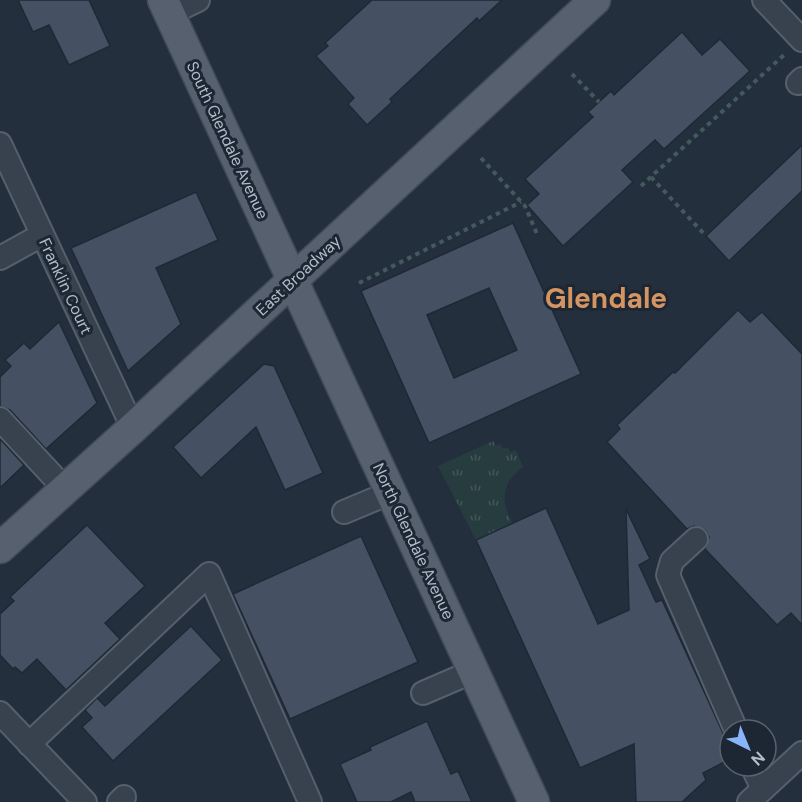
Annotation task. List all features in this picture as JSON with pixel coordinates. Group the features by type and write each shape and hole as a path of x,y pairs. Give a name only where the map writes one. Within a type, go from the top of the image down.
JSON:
{"main road":[{"name":"East Broadway","path":"0,548 133,428 595,0"},
{"name":"South Glendale Avenue","path":"166,7 292,280"},
{"name":"North Glendale Avenue","path":"292,280 534,802"}],"street":[{"path":"166,7 198,0"},
{"path":"765,0 802,40"},
{"name":"Franklin Court","path":"0,144 133,428"},
{"path":"0,258 42,235"},
{"path":"0,419 65,489"},
{"path":"344,512 392,492"},
{"path":"696,539 672,561 668,575 731,718"},
{"path":"30,744 209,574 310,802"},
{"path":"423,693 474,671"},
{"path":"0,713 84,802"},
{"path":"756,796 802,753"},
{"path":"754,778 756,796"}],"path":[{"path":"641,186 785,54"},
{"path":"572,74 599,102"},
{"path":"481,158 520,201 537,234"},
{"path":"651,177 705,236"},
{"path":"359,283 520,201"}],"green space":[{"path":"493,441 496,446 501,444 503,449 508,447 510,452 516,450 523,467 510,479 505,493 506,508 513,524 476,540 438,466"}],"building":[{"path":"18,0 89,0 110,46 69,65 49,25 33,32"},
{"path":"372,0 502,0 479,21 477,18 390,99 392,102 367,125 348,104 354,98 316,56 328,46 325,43"},
{"path":"682,32 702,55 720,39 750,71 664,149 655,140 622,170 633,182 563,246 527,205 539,194 525,179 593,117 588,112 611,91 614,95"},
{"path":"802,145 802,191 729,261 706,236"},
{"path":"196,192 218,240 156,268 181,324 128,371 71,248"},
{"path":"513,223 581,374 429,443 361,291","holes":["489,288 517,350 454,378 427,315"]},
{"path":"738,310 750,322 762,312 802,354 802,625 791,613 777,625 705,549 709,537 705,530 694,526 687,529 607,442 620,429 617,425 673,372 675,373"},
{"path":"59,322 97,403 46,449 10,410 0,406 0,377 11,366 5,360 24,343 30,349"},
{"path":"264,364 274,366 323,473 285,490 256,427 201,478 173,447"},
{"path":"0,439 24,465 0,488"},
{"path":"546,508 598,624 629,610 626,509 650,559 639,565 656,602 662,600 718,722 718,765 703,773 706,780 682,802 636,802 634,744 580,768 476,540"},
{"path":"87,525 145,586 105,623 120,639 66,690 37,659 22,673 15,667 13,669 0,655 0,614 14,601 10,597"},
{"path":"361,536 418,662 290,719 233,594"},
{"path":"191,626 222,660 113,761 82,727 92,718 85,710 97,698 105,706"},
{"path":"427,721 451,774 458,771 472,802 415,802 411,792 391,802 357,802 340,764 371,750 370,747"}],"district":[{"name":"Glendale","path":"606,298"}]}
